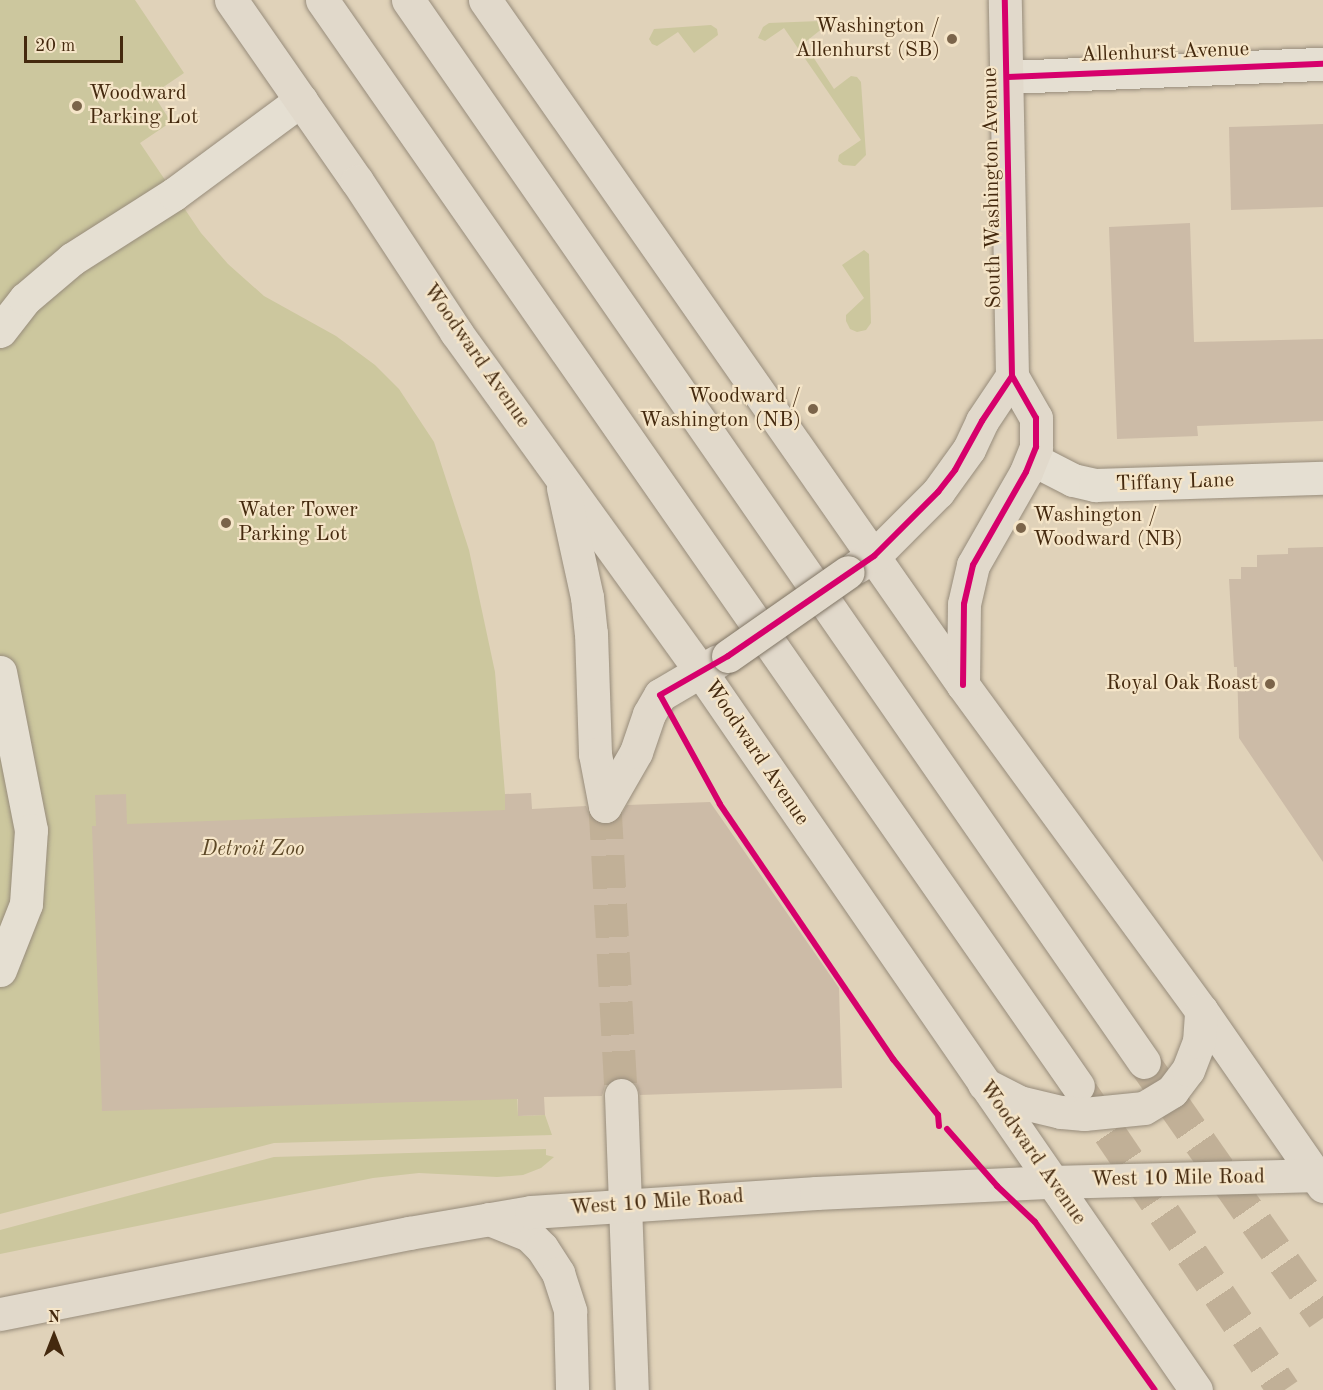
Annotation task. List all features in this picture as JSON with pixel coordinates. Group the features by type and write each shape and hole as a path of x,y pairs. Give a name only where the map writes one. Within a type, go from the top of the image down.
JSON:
{"main road":[{"name":"Woodward Avenue","path":"231,0 301,100 456,332 560,475 714,664 983,1083 1196,1390"},
{"path":"322,0 1078,1086"},
{"path":"408,0 1144,1062"},
{"path":"485,0 861,564 963,685 1201,1010 1320,1179"},
{"name":"South Washington Avenue","path":"963,685 964,604 973,566 1032,459 1036,447 1036,418 1012,376 1005,0"},
{"path":"560,475 587,597 591,633 595,754 604,806 636,752 649,714 660,695 714,664 861,564 938,492 955,470 982,421 1012,376"},
{"path":"983,1083 1019,1102 1061,1112 1084,1114 1144,1108 1172,1091 1188,1070 1199,1042 1201,1010"},
{"path":"621,1095 632,1390"},
{"name":"West 10 Mile Road","path":"0,1314 531,1212 625,1204 1052,1182 1320,1179"},
{"path":"489,1219 529,1235 552,1261 564,1286 570,1311 572,1390"}],"street":[{"name":"Allenhurst Avenue","path":"1008,76 1323,64"},
{"path":"0,331 25,299 72,259 174,194 301,100"},
{"name":"Tiffany Lane","path":"1032,459 1073,480 1095,485 1323,478"},
{"path":"0,672 31,830 26,904 0,969"}],"green space":[{"name":"Detroit Zoo","path":"0,0 135,0 184,73 153,94 171,122 140,143 201,233 228,264 264,296 336,336 375,365 399,389 434,442 469,550 495,672 505,794 518,1116 545,1115 552,1135 274,1143 0,1214"},
{"path":"820,21 824,23 823,28 804,43 834,89 851,76 857,77 861,82 866,155 855,166 843,165 838,161 839,155 861,140 784,28 765,41 758,38 763,27 769,23"},
{"path":"711,25 717,29 718,35 694,53 678,32 657,46 649,39 654,29"},
{"path":"864,250 869,254 871,323 866,330 857,332 850,329 846,315 864,298 842,265"},
{"path":"546,1149 546,1155 554,1157 541,1168 523,1175 497,1177 419,1173 373,1178 0,1254 0,1230 274,1157"}],"building":[{"path":"1323,124 1323,207 1231,210 1229,127"},
{"path":"1190,223 1194,342 1323,339 1323,421 1197,426 1198,436 1117,439 1109,227"},
{"path":"1323,547 1323,862 1239,738 1237,667 1234,667 1229,579 1241,579 1241,567 1257,567 1257,555 1288,554 1288,548"},
{"path":"531,793 532,809 586,806 591,819 604,825 618,820 627,805 710,802 839,988 842,1088 640,1095 637,1086 630,1079 620,1076 611,1079 605,1086 602,1096 544,1097 545,1115 518,1116 518,1099 102,1111 92,826 96,826 95,795 126,794 127,824 505,810 505,794"}],"tunnel":[{"path":"605,806 621,1095"},
{"path":"1144,1062 1323,1318"},
{"path":"1082,1092 1284,1390"}],"cycle path":[{"path":"963,685 964,604 973,565 1026,472 1036,447 1036,418 1012,376 1005,0"},
{"path":"1008,77 1323,64"},
{"path":"939,1126 938,1115 893,1059 720,804 660,695 728,656 874,556 938,492 955,470 982,421 1012,376"},
{"path":"947,1129 997,1186 1035,1222 1155,1390"}],"place":[{"name":"Washington / Allenhurst (SB)","path":"952,39"},
{"name":"Woodward Parking Lot","path":"77,106"},
{"name":"Woodward / Washington (NB)","path":"813,409"},
{"name":"Water Tower Parking Lot","path":"226,523"},
{"name":"Washington / Woodward (NB)","path":"1021,528"},
{"name":"Royal Oak Roast","path":"1270,684"}]}
